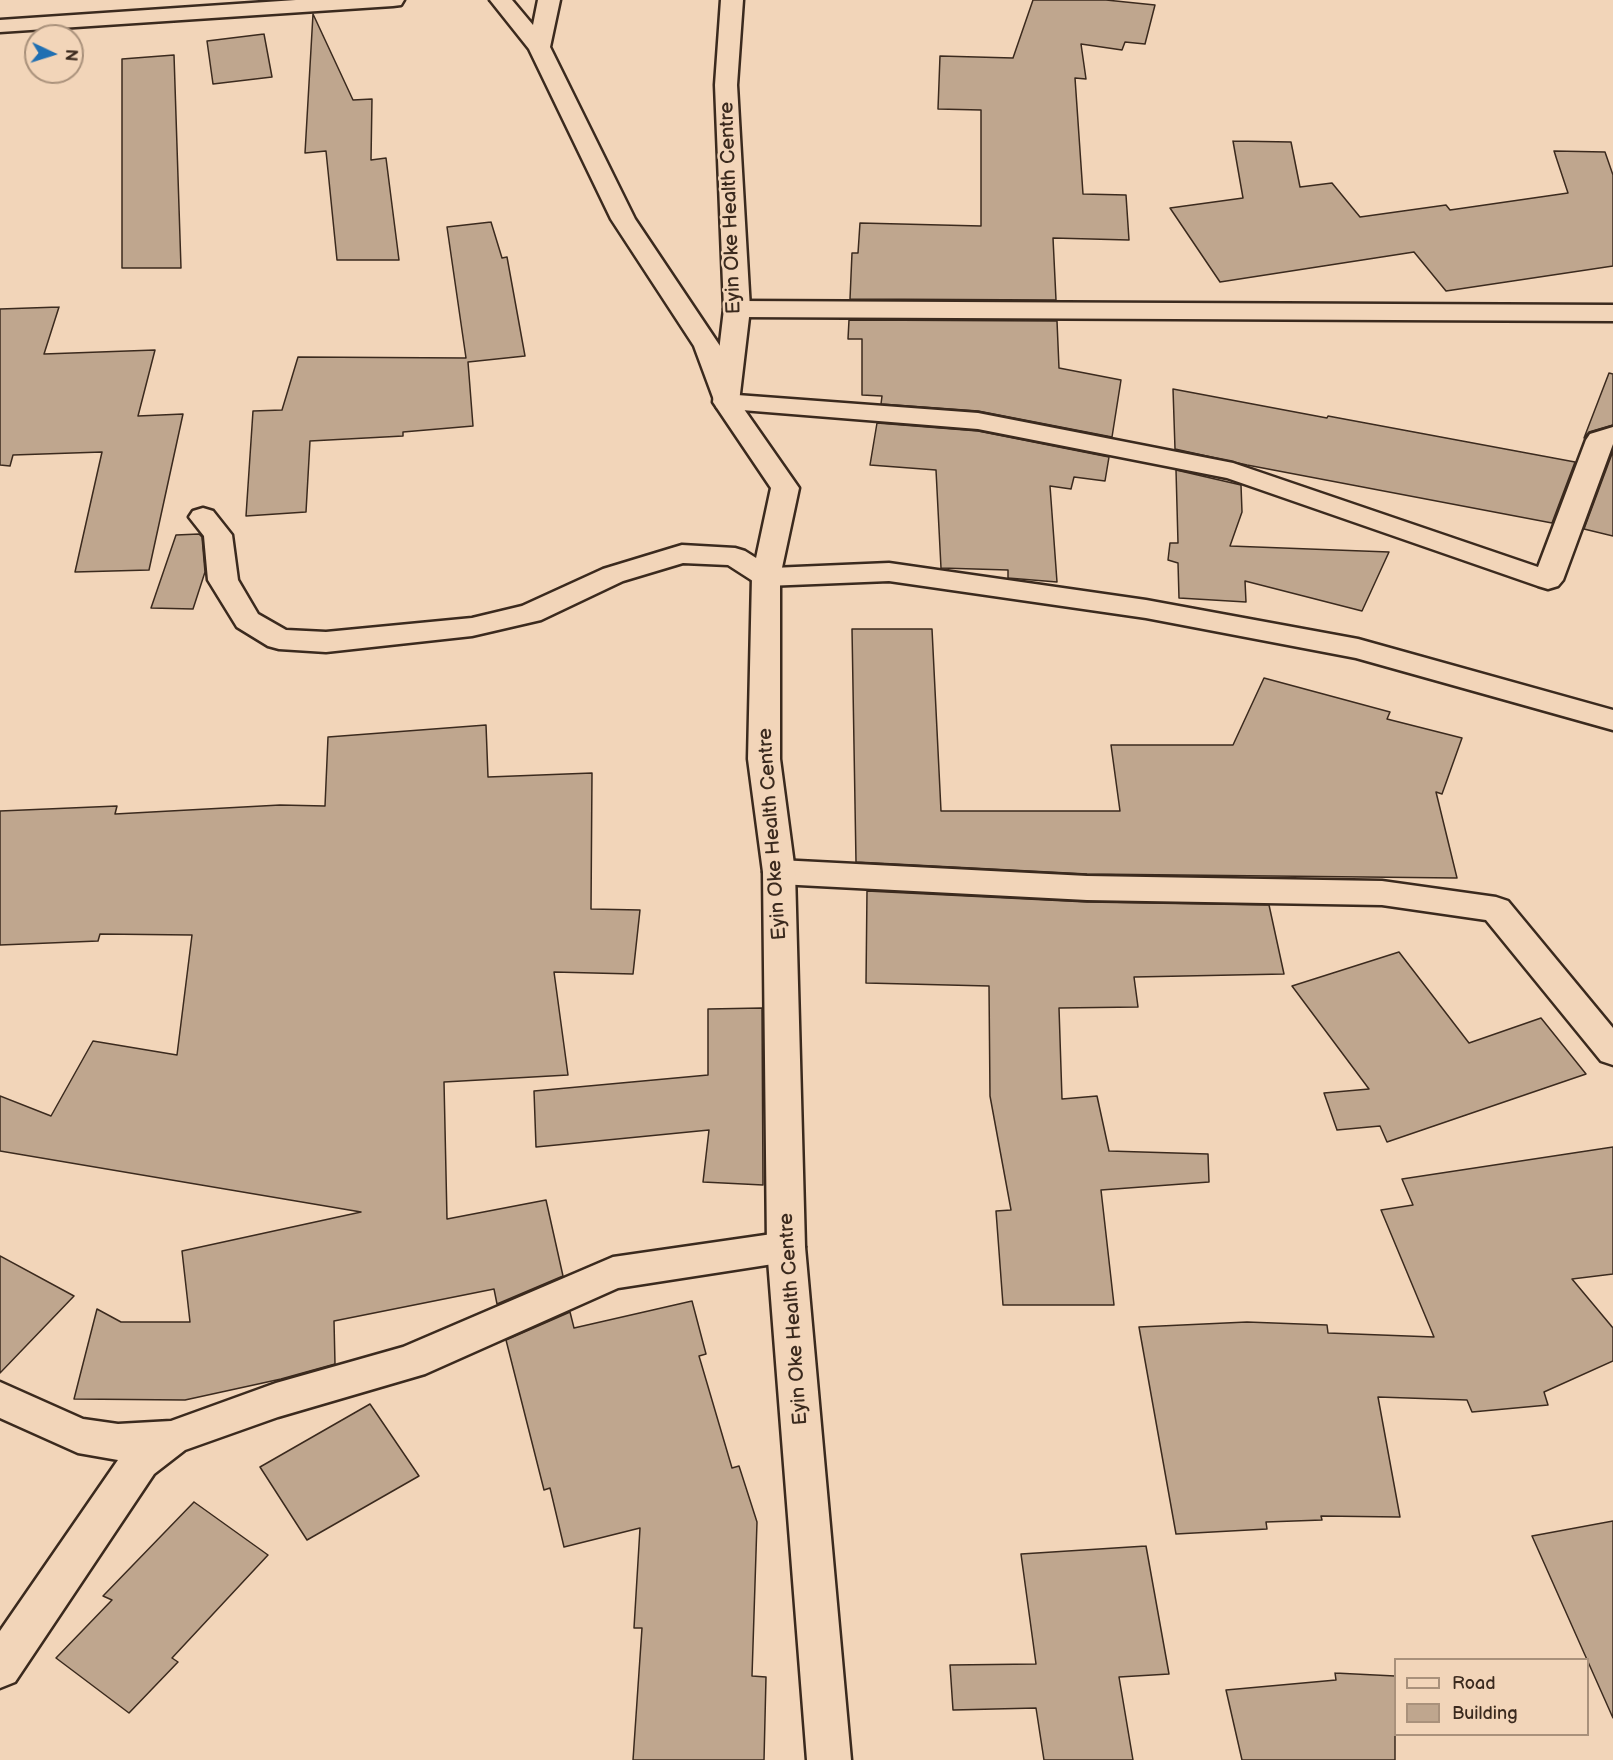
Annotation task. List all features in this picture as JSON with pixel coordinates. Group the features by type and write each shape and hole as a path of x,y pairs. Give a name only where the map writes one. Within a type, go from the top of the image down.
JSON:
{"street":[{"path":"0,26 127,9 393,0"},
{"path":"501,0 539,47 623,219 707,346 726,402 978,421 1233,471 1548,579 1600,440 1613,435"},
{"path":"539,47 549,0"},
{"name":"Eyin Oke Health Centre","path":"732,0 726,85 737,309 726,402 785,488 766,577 764,759 779,872 786,1247 829,1760"},
{"path":"737,309 1613,313"},
{"path":"203,517 218,535 223,580 247,620 279,639 326,642 472,627 531,613 613,575 682,554 735,557 766,577 889,572 1146,609 1359,649 1613,720"},
{"path":"779,872 1088,888 1382,893 1496,909 1613,1052"},
{"path":"0,1399 78,1436 118,1442 171,1438 276,1400 411,1362 613,1273 786,1247"},
{"path":"0,1668 140,1461 171,1438"}],"building":[{"path":"1033,0 1106,0 1155,5 1145,44 1125,42 1122,50 1081,44 1086,79 1075,78 1083,194 1126,195 1129,240 1053,238 1056,300 850,299 852,253 858,253 860,223 981,226 981,110 938,109 940,56 1013,58"},
{"path":"313,14 353,100 372,99 371,160 386,158 399,260 337,260 326,151 305,153"},
{"path":"264,34 272,77 213,84 207,41"},
{"path":"174,55 181,268 122,268 122,59"},
{"path":"1233,141 1291,142 1300,187 1332,183 1360,217 1446,205 1450,210 1568,193 1554,151 1605,152 1613,175 1613,266 1446,291 1414,252 1220,282 1170,208 1243,198"},
{"path":"491,222 502,258 507,257 525,356 468,362 473,426 403,432 403,436 310,441 306,512 246,516 253,411 282,410 298,357 466,358 447,227"},
{"path":"59,307 44,354 155,350 138,416 183,414 149,570 75,572 102,452 13,455 10,466 0,465 0,309"},
{"path":"849,320 1057,321 1059,368 1121,380 1112,437 978,411 881,404 882,396 862,395 862,339 848,339"},
{"path":"1609,373 1613,374 1613,425 1589,432 1584,438"},
{"path":"1173,389 1575,462 1552,523 1247,465 1175,449"},
{"path":"877,423 978,431 1109,457 1105,481 1074,477 1071,489 1050,486 1057,582 1008,578 1008,570 941,568 936,470 870,465"},
{"path":"1613,451 1613,536 1584,529"},
{"path":"1176,470 1241,485 1242,512 1230,546 1389,552 1362,611 1245,581 1246,602 1179,598 1178,563 1168,560 1170,543 1178,543"},
{"path":"199,534 202,537 205,572 193,609 151,608 176,535"},
{"path":"852,629 932,629 941,811 1120,811 1111,745 1233,745 1264,678 1390,712 1387,719 1462,738 1442,794 1436,792 1457,878 1087,874 856,862"},
{"path":"486,725 488,777 592,773 591,909 640,910 633,974 554,972 568,1075 444,1082 447,1219 546,1200 563,1276 497,1304 494,1289 334,1321 335,1364 281,1379 185,1400 74,1399 97,1309 121,1322 190,1322 182,1251 361,1212 0,1151 0,1096 51,1116 93,1041 177,1055 192,935 100,934 98,941 0,945 0,811 117,806 115,814 280,805 325,806 328,737"},
{"path":"867,891 1087,902 1269,905 1284,974 1134,977 1138,1007 1059,1008 1062,1099 1097,1096 1109,1151 1208,1154 1209,1182 1101,1190 1114,1305 1003,1305 996,1211 1011,1210 990,1096 989,986 866,983"},
{"path":"1399,952 1469,1043 1541,1018 1586,1074 1387,1142 1380,1126 1337,1130 1324,1093 1369,1089 1292,986"},
{"path":"762,1008 763,1185 703,1182 709,1130 536,1147 534,1091 708,1075 708,1009"},
{"path":"1613,1147 1613,1274 1572,1279 1613,1328 1613,1361 1544,1392 1548,1405 1472,1412 1467,1400 1378,1397 1400,1517 1321,1516 1322,1520 1266,1522 1267,1529 1176,1534 1139,1327 1247,1322 1327,1325 1328,1333 1434,1337 1381,1210 1413,1205 1402,1179"},
{"path":"0,1256 74,1296 0,1373"},
{"path":"692,1301 706,1354 699,1356 732,1468 739,1466 757,1522 752,1676 766,1677 764,1760 633,1760 642,1628 634,1628 640,1528 564,1547 550,1488 544,1490 506,1340 570,1312 574,1328"},
{"path":"370,1404 419,1476 307,1540 260,1467"},
{"path":"194,1502 268,1555 172,1658 178,1662 129,1713 56,1658 112,1600 103,1596"},
{"path":"1613,1521 1613,1718 1589,1664 1589,1658 1586,1658 1532,1536"},
{"path":"1146,1546 1169,1674 1119,1677 1133,1760 1044,1760 1036,1708 953,1710 950,1665 1036,1664 1021,1554"},
{"path":"1335,1673 1394,1676 1395,1760 1242,1760 1226,1690 1336,1680"}]}
